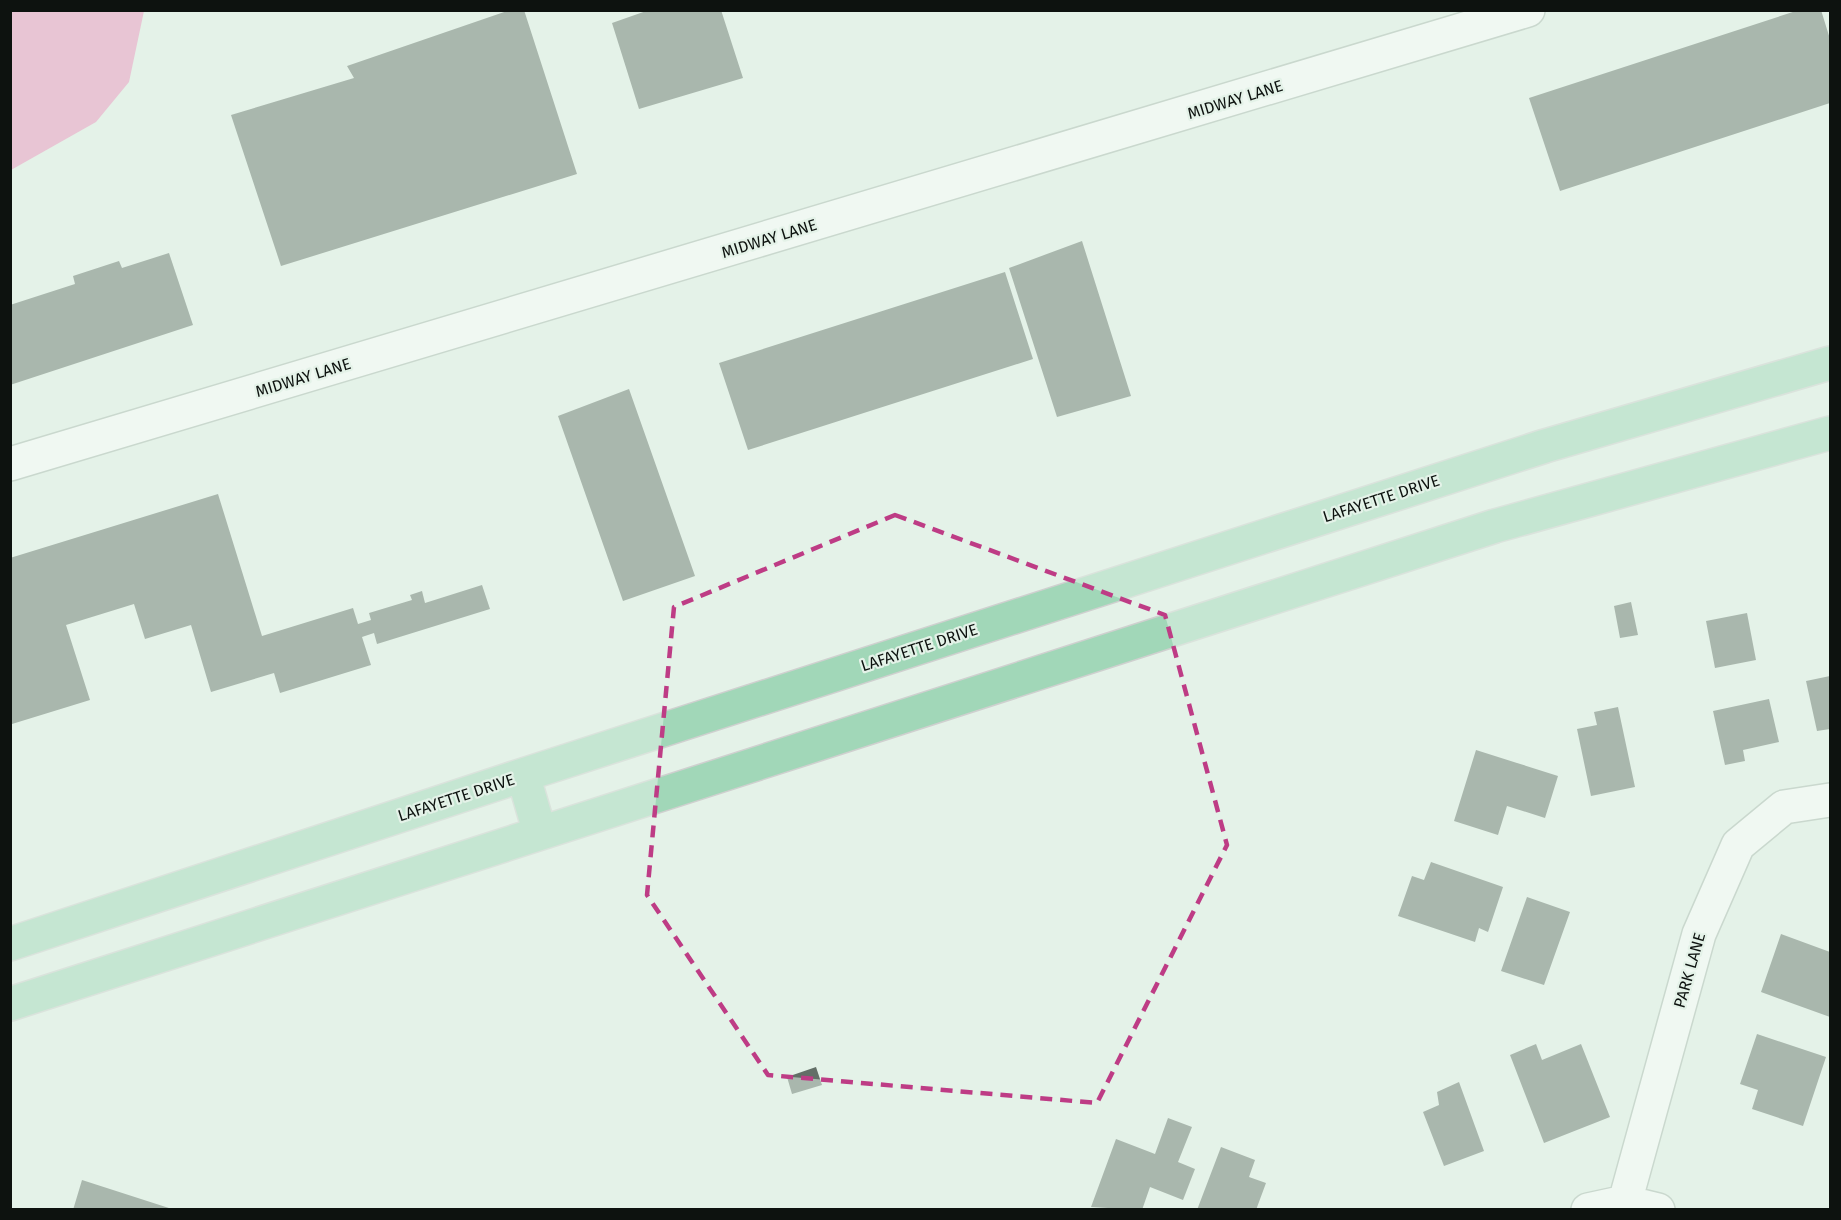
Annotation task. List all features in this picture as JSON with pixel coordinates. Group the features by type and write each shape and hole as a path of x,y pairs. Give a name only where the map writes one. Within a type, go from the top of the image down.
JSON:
{"main road":[{"name":"LAFAYETTE DRIVE","path":"10,944 523,775 1545,446 1830,363"},
{"path":"10,1004 1495,526 1830,433"},
{"path":"523,775 540,833"}],"street":[{"name":"MIDWAY LANE","path":"10,464 1527,10"},
{"name":"PARK LANE","path":"1625,1202 1699,934 1738,845 1784,807 1830,800"},
{"path":"1588,1209 1625,1202 1658,1209"}],"highlighted area":[{"path":"895,515 1165,615 1227,845 1097,1103 768,1075 647,895 674,607"}],"shaded area":[{"path":"11,10 144,11 129,82 96,122 11,170"}],"building":[{"path":"510,10 524,10 577,174 281,266 231,115 354,78 347,66"},
{"path":"649,10 721,10 743,78 639,109 612,23"},
{"path":"1799,10 1821,10 1830,39 1830,103 1560,191 1529,98"},
{"path":"1082,241 1131,396 1057,417 1009,268"},
{"path":"169,253 193,325 10,385 10,305 75,284 73,276 119,261 122,268"},
{"path":"1005,272 1033,359 748,450 719,363"},
{"path":"629,389 695,576 623,601 558,416"},
{"path":"218,494 262,636 353,608 358,624 371,620 369,613 412,600 410,595 422,591 425,603 482,585 490,609 377,644 374,633 362,637 371,665 280,693 274,673 211,692 191,625 145,639 134,604 66,625 90,700 12,724 10,558"},
{"path":"1631,602 1638,635 1620,638 1614,606"},
{"path":"1747,613 1756,660 1715,668 1706,621"},
{"path":"1830,676 1830,729 1817,731 1806,681"},
{"path":"1769,699 1779,742 1743,750 1745,761 1725,765 1713,711"},
{"path":"1618,707 1635,787 1591,796 1577,729 1597,725 1594,712"},
{"path":"1476,750 1558,776 1545,818 1507,806 1498,835 1454,821"},
{"path":"1431,862 1503,887 1488,932 1479,928 1475,942 1398,916 1412,876 1424,880"},
{"path":"1527,897 1570,912 1544,985 1501,971"},
{"path":"1781,934 1830,952 1830,1017 1761,992"},
{"path":"1757,1034 1826,1057 1803,1126 1752,1109 1758,1090 1740,1084"},
{"path":"1536,1044 1542,1060 1581,1044 1610,1117 1544,1143 1510,1055"},
{"path":"816,1067 822,1085 792,1094 787,1077"},
{"path":"1459,1082 1484,1151 1444,1166 1423,1112 1439,1105 1437,1092"},
{"path":"1168,1118 1192,1127 1178,1162 1195,1169 1183,1200 1150,1187 1142,1210 1091,1207 1116,1139 1155,1154"},
{"path":"1221,1147 1255,1160 1249,1177 1266,1183 1256,1210 1197,1210"},
{"path":"82,1180 172,1209 172,1210 73,1210"}]}
